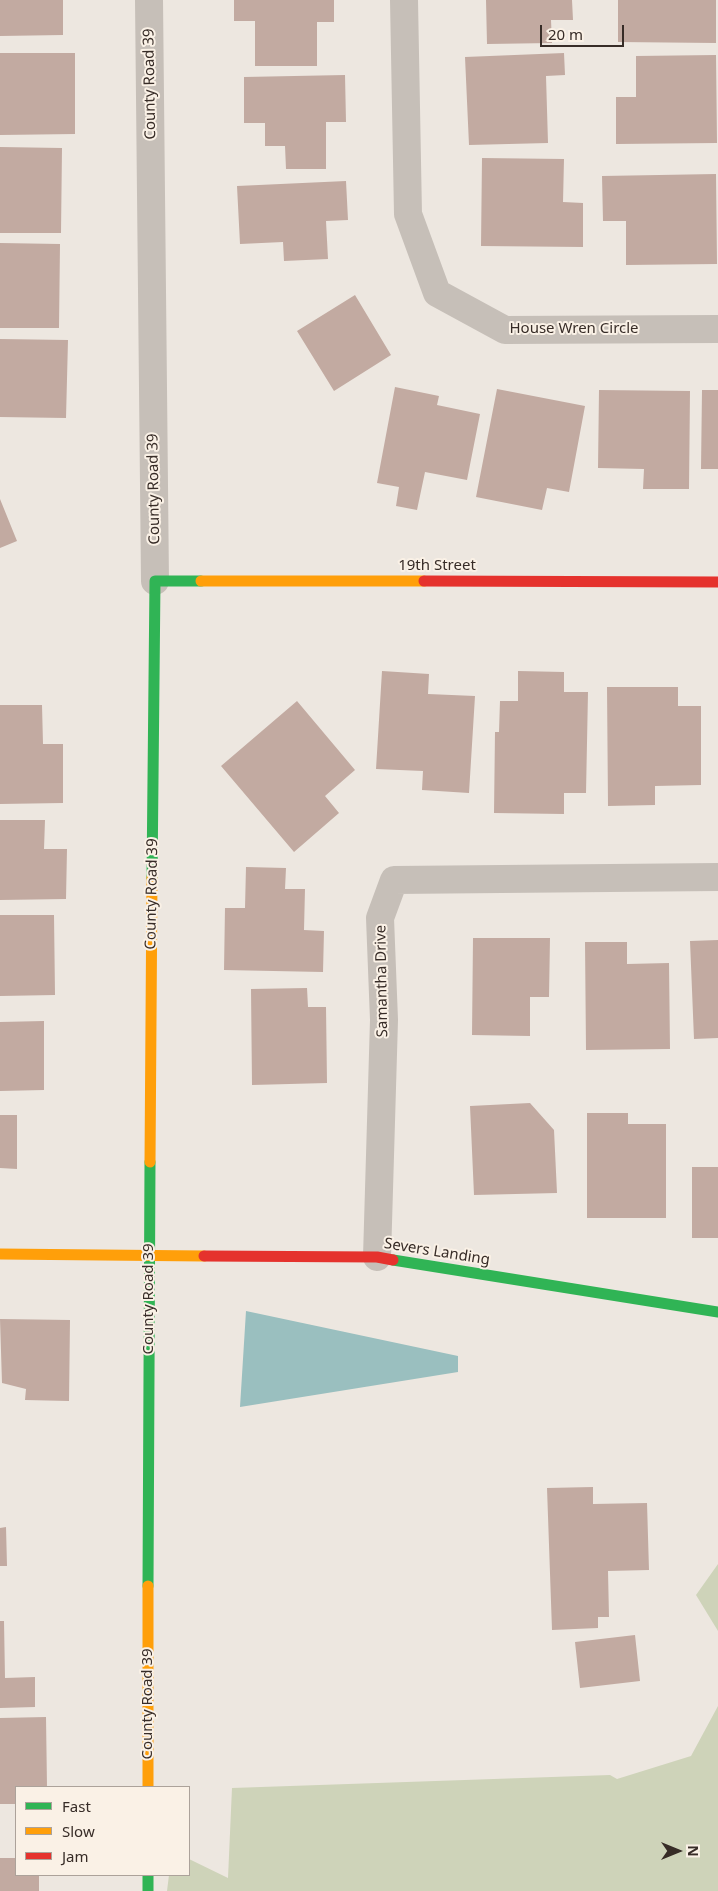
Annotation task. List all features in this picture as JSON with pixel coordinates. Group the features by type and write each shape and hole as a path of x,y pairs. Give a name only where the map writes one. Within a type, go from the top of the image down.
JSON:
{"street":[{"name":"County Road 39","path":"148,1786 149,1254 155,581 149,0"},
{"name":"House Wren Circle","path":"404,0 408,214 437,293 505,330 718,329"},
{"name":"19th Street","path":"155,581 718,582"},
{"name":"Samantha Drive","path":"377,1257 384,1020 380,918 394,880 718,877"},
{"name":"Severs Landing","path":"0,1254 377,1257 718,1312"},
{"path":"148,1876 148,1891"}],"green space":[{"path":"718,1564 718,1631 696,1595"},
{"path":"718,1706 718,1891 167,1891 169,1876 190,1876 190,1859 228,1878 232,1788 610,1775 617,1779 691,1756"}],"water":[{"path":"246,1311 458,1356 458,1372 240,1407"}],"building":[{"path":"0,0 63,0 63,35 0,36"},
{"path":"234,0 334,0 334,22 317,22 317,66 255,66 255,21 234,21"},
{"path":"486,0 572,0 573,20 551,20 552,43 487,44"},
{"path":"618,0 716,0 716,43 618,42"},
{"path":"0,53 75,53 75,134 0,135"},
{"path":"564,53 565,75 546,76 548,143 469,145 465,57"},
{"path":"716,55 717,143 616,144 616,97 636,97 636,56"},
{"path":"345,75 346,122 326,122 326,169 286,169 285,146 265,146 265,123 244,123 244,77"},
{"path":"0,147 62,148 61,233 0,233"},
{"path":"482,158 564,159 563,202 583,203 583,247 481,246"},
{"path":"716,174 717,264 626,265 626,221 603,221 602,176"},
{"path":"346,181 348,220 326,221 328,259 284,261 283,242 240,244 237,186"},
{"path":"0,243 60,244 59,328 0,328"},
{"path":"355,295 391,355 334,391 297,331"},
{"path":"0,339 68,340 66,418 0,417"},
{"path":"395,387 439,396 437,405 480,414 467,480 425,472 417,510 396,506 399,487 377,483"},
{"path":"497,389 585,406 569,492 547,488 542,510 476,497"},
{"path":"599,390 690,391 689,489 643,489 644,469 598,468"},
{"path":"702,390 718,390 718,469 701,469"},
{"path":"0,499 17,541 0,548"},
{"path":"382,671 429,674 428,694 475,696 469,793 422,790 423,771 376,769"},
{"path":"518,671 564,672 564,692 588,692 586,793 564,793 564,814 494,813 495,732 499,732 500,701 518,701"},
{"path":"607,687 678,687 678,706 701,706 701,785 655,786 655,805 608,806"},
{"path":"297,701 355,770 325,796 339,813 294,852 221,766"},
{"path":"0,705 42,705 43,744 63,744 63,803 0,804"},
{"path":"0,820 45,820 44,849 67,849 66,899 0,900"},
{"path":"246,867 286,868 285,889 305,889 304,930 324,931 323,972 224,970 225,908 245,908"},
{"path":"0,915 54,915 55,995 0,996"},
{"path":"473,938 550,938 549,997 530,997 530,1036 472,1035"},
{"path":"718,940 718,1038 694,1039 690,941"},
{"path":"585,942 627,942 627,964 669,963 670,1049 586,1050"},
{"path":"307,988 308,1007 326,1007 327,1083 252,1085 251,989"},
{"path":"44,1021 44,1090 0,1091 0,1022"},
{"path":"530,1103 554,1130 557,1193 474,1195 470,1106"},
{"path":"587,1113 628,1113 628,1124 666,1124 666,1218 587,1218"},
{"path":"0,1115 17,1115 17,1169 0,1168"},
{"path":"692,1167 718,1167 718,1238 692,1238"},
{"path":"0,1319 70,1320 69,1401 25,1400 26,1389 2,1383"},
{"path":"593,1487 593,1504 647,1503 649,1570 608,1571 609,1617 598,1617 598,1628 552,1630 547,1488"},
{"path":"6,1527 7,1566 0,1566 0,1528"},
{"path":"0,1621 4,1621 5,1678 35,1677 35,1707 0,1708"},
{"path":"635,1635 640,1681 580,1688 575,1642"},
{"path":"46,1717 47,1786 15,1786 15,1804 0,1804 0,1718"},
{"path":"0,1858 15,1858 15,1876 39,1876 39,1891 0,1891"}],"traffic: fast":[{"path":"152,878 155,581 201,581"},
{"path":"148,1586 150,1162"},
{"path":"393,1260 718,1312"},
{"path":"148,1876 148,1891"}],"traffic: slow":[{"path":"201,581 424,581"},
{"path":"150,1162 152,878"},
{"path":"0,1254 204,1256"},
{"path":"148,1586 148,1786"}],"traffic: jam":[{"path":"424,581 718,582"},
{"path":"204,1256 377,1257 393,1260"}]}
